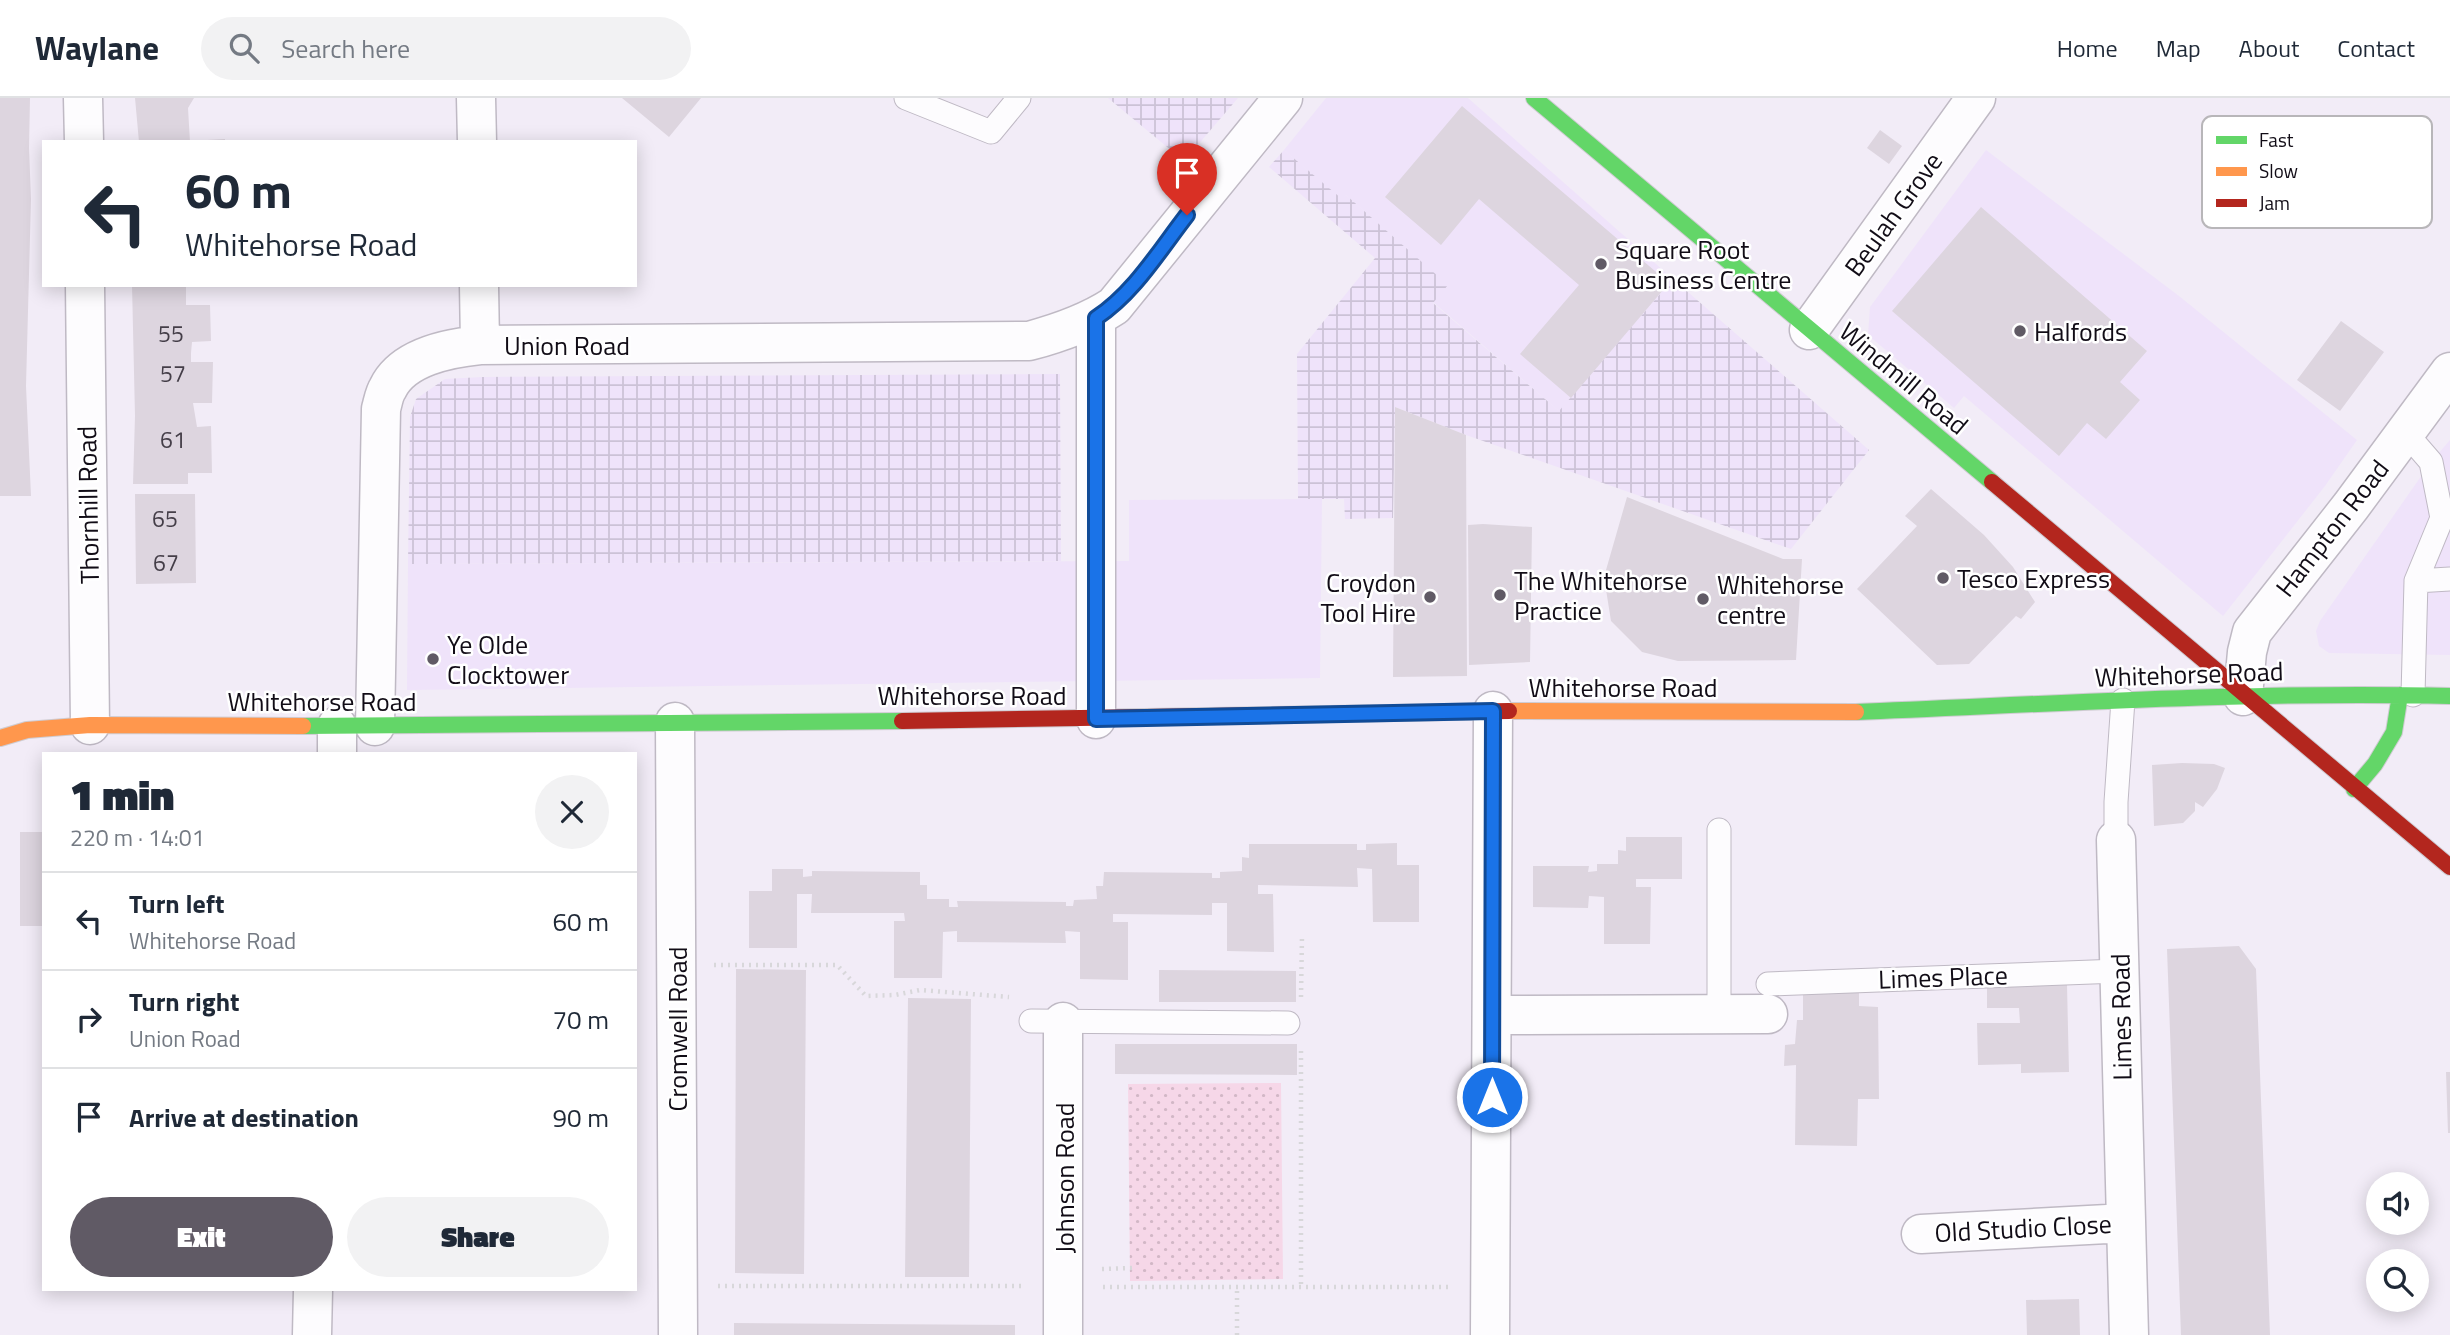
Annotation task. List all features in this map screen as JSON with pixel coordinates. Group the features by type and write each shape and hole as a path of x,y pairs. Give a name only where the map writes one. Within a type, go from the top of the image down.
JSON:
{"main road":[{"name":"Windmill Road","path":"1534,98 2092,565 2243,696 2450,867"},
{"path":"2354,789 2375,764 2394,732 2406,695"},
{"name":"Whitehorse Road","path":"0,738 27,730 90,725 337,740 375,726 1096,719 1493,711 1844,712 2243,696 2450,696"},
{"path":"0,723 27,730"}],"street":[{"path":"83,98 84,140"},
{"path":"476,98 477,140"},
{"name":"Union Road","path":"375,726 381,409 388,387 411,364 442,351 480,345 1029,341 1057,334 1096,318 1114,306 1283,98"},
{"name":"Beulah Grove","path":"1809,330 1976,98"},
{"name":"Thornhill Road","path":"85,287 90,725"},
{"path":"479,287 480,345"},
{"path":"1096,318 1096,719"},
{"name":"Hampton Road","path":"2243,696 2247,652 2252,632 2450,372"},
{"path":"1490,1335 1493,711"},
{"name":"Cromwell Road","path":"675,722 678,1335"},
{"name":"Limes Road","path":"2116,840 2129,1335"},
{"path":"1493,1016 1719,1015 1768,999"},
{"name":"Johnson Road","path":"1047,1021 1063,1286 1063,1335"},
{"name":"Old Studio Close","path":"1921,1234 2126,1223"},
{"path":"312,1335 313,1291"}],"lane":[{"path":"906,98 991,132 1019,98"},
{"path":"2405,432 2431,462 2442,517 2416,580 2406,695"},
{"path":"2416,580 2450,579"},
{"name":"Limes Road","path":"2116,840 2123,700"},
{"path":"1719,830 1719,1015"},
{"name":"Limes Place","path":"1768,999 2119,971"},
{"path":"1047,1021 1288,1023"}],"path":[{"path":"1301,1003 1302,936"},
{"path":"677,965 837,965 866,996 895,995 920,990 1009,997 1047,1021"},
{"path":"1301,1044 1301,1288"},
{"path":"1109,1269 1133,1268"},
{"path":"678,1286 1490,1287"},
{"path":"1237,1288 1237,1335"}],"shaded area":[{"path":"1108,98 1238,98 1184,161"},
{"path":"1326,98 1468,98 1673,279 1560,412 1433,302 1447,285 1346,195 1342,200 1284,150"},
{"path":"1284,150 1342,199 1346,195 1448,285 1433,303 1559,411 1673,279 1869,450 1791,549 1466,435 1395,407 1393,518 1345,519 1344,499 1298,499 1297,354 1375,258 1269,167"},
{"path":"1986,150 2179,296 2357,440 2325,486 2223,616 1964,396 1954,408 1868,335 1870,307"},
{"path":"1060,374 1061,561 408,564 410,417 416,399 445,379"},
{"path":"2450,440 2450,655 2329,653 2319,646 2316,631 2320,621 2431,462"},
{"path":"1322,499 1320,678 407,690 408,564 1129,561 1129,500"},
{"path":"1281,1083 1283,1279 1130,1281 1128,1084"}],"building":[{"path":"0,98 30,98 31,199 26,386 31,496 0,496"},
{"path":"135,98 194,98 188,108 190,140 139,140"},
{"path":"622,98 701,98 669,137"},
{"name":"Square Root Business Centre","path":"1462,106 1669,283 1571,398 1520,354 1579,285 1479,199 1441,245 1385,197"},
{"path":"1880,130 1902,146 1889,164 1867,148"},
{"name":"Halfords","path":"1981,207 2147,351 2120,382 2140,400 2106,439 2087,423 2059,456 1892,311"},
{"path":"132,287 186,287 186,305 210,305 211,341 192,342 191,362 213,362 212,403 193,403 197,427 211,426 212,473 188,473 188,484 133,484 135,416"},
{"path":"2341,321 2384,352 2340,411 2297,380"},
{"name":"Croydon Tool Hire","path":"1395,407 1466,435 1467,676 1393,677"},
{"name":"Tesco Express","path":"1931,489 1984,535 2013,567 2035,602 2021,619 2016,616 1969,664 1937,665 1857,589 1917,526 1905,516"},
{"path":"135,494 195,494 196,583 136,584"},
{"name":"Whitehorse centre","path":"1627,497 1783,559 1802,559 1796,660 1678,661 1642,652 1611,621 1604,577"},
{"name":"The Whitehorse Practice","path":"1468,525 1532,527 1530,662 1469,665"},
{"path":"2214,764 2225,768 2217,789 2203,807 2195,802 2195,811 2183,823 2154,826 2152,765"},
{"path":"20,832 42,832 42,926 20,926"},
{"path":"1626,837 1682,837 1682,879 1636,879 1636,887 1651,887 1650,944 1604,944 1604,897 1589,896 1588,908 1533,907 1533,866 1589,866 1588,872 1597,871 1597,864 1618,864 1618,850 1626,851"},
{"path":"1397,843 1397,865 1419,865 1419,922 1373,922 1372,869 1357,868 1358,887 1258,885 1258,894 1273,894 1274,952 1227,951 1227,903 1212,903 1212,915 1113,914 1113,922 1128,922 1128,980 1080,979 1080,932 1065,931 1066,943 957,942 957,931 943,932 942,978 894,978 894,921 905,921 904,913 811,913 812,894 797,894 797,948 749,948 749,891 772,891 772,869 803,869 803,877 812,876 812,871 920,872 920,885 927,885 927,899 949,899 949,907 958,907 957,901 1066,902 1066,906 1073,906 1074,900 1097,899 1096,886 1103,886 1104,872 1212,873 1212,878 1220,878 1220,872 1242,871 1242,857 1249,858 1249,844 1357,844 1357,850 1366,850 1366,844"},
{"path":"2239,946 2256,969 2270,1335 2181,1335 2167,949"},
{"path":"736,969 806,970 804,1274 735,1273"},
{"path":"1159,970 1296,971 1296,1002 1159,1002"},
{"path":"2067,985 2069,1072 2021,1073 2021,1064 1978,1065 1977,1023 2020,1023 2019,1008 1987,1008 1987,987"},
{"path":"1859,991 1859,1006 1878,1007 1879,1099 1858,1099 1857,1146 1795,1145 1796,1065 1784,1066 1785,1045 1795,1044 1797,1020 1803,1020 1803,992"},
{"path":"908,998 971,999 969,1277 905,1277"},
{"path":"1115,1044 1297,1044 1297,1075 1115,1074"},
{"path":"2446,1072 2450,1072 2450,1133 2448,1133"},
{"path":"2079,1299 2080,1335 2027,1335 2026,1300"},
{"path":"734,1323 1015,1325 1015,1335 734,1335"}],"traffic: fast":[{"path":"1534,98 1992,482"},
{"path":"2354,789 2375,764 2394,732 2400,695"},
{"path":"1856,712 2227,697 2450,696"},
{"path":"303,726 902,721"}],"traffic: slow":[{"path":"1509,711 1856,712"},
{"path":"0,738 27,730 90,725 303,726"}],"traffic: jam":[{"path":"1992,482 2450,867"},
{"path":"902,721 1509,711"}],"place":[{"name":"Square Root Business Centre","path":"1601,264"},
{"name":"Halfords","path":"2020,331"},
{"name":"Tesco Express","path":"1943,578"},
{"name":"The Whitehorse Practice","path":"1500,595"},
{"name":"Croydon Tool Hire","path":"1430,597"},
{"name":"Whitehorse centre","path":"1703,599"},
{"name":"Ye Olde Clocktower","path":"433,659"}],"route":[{"path":"1187,215 1128,291 1114,306 1096,318 1096,719 1493,711 1492,1097"}]}
